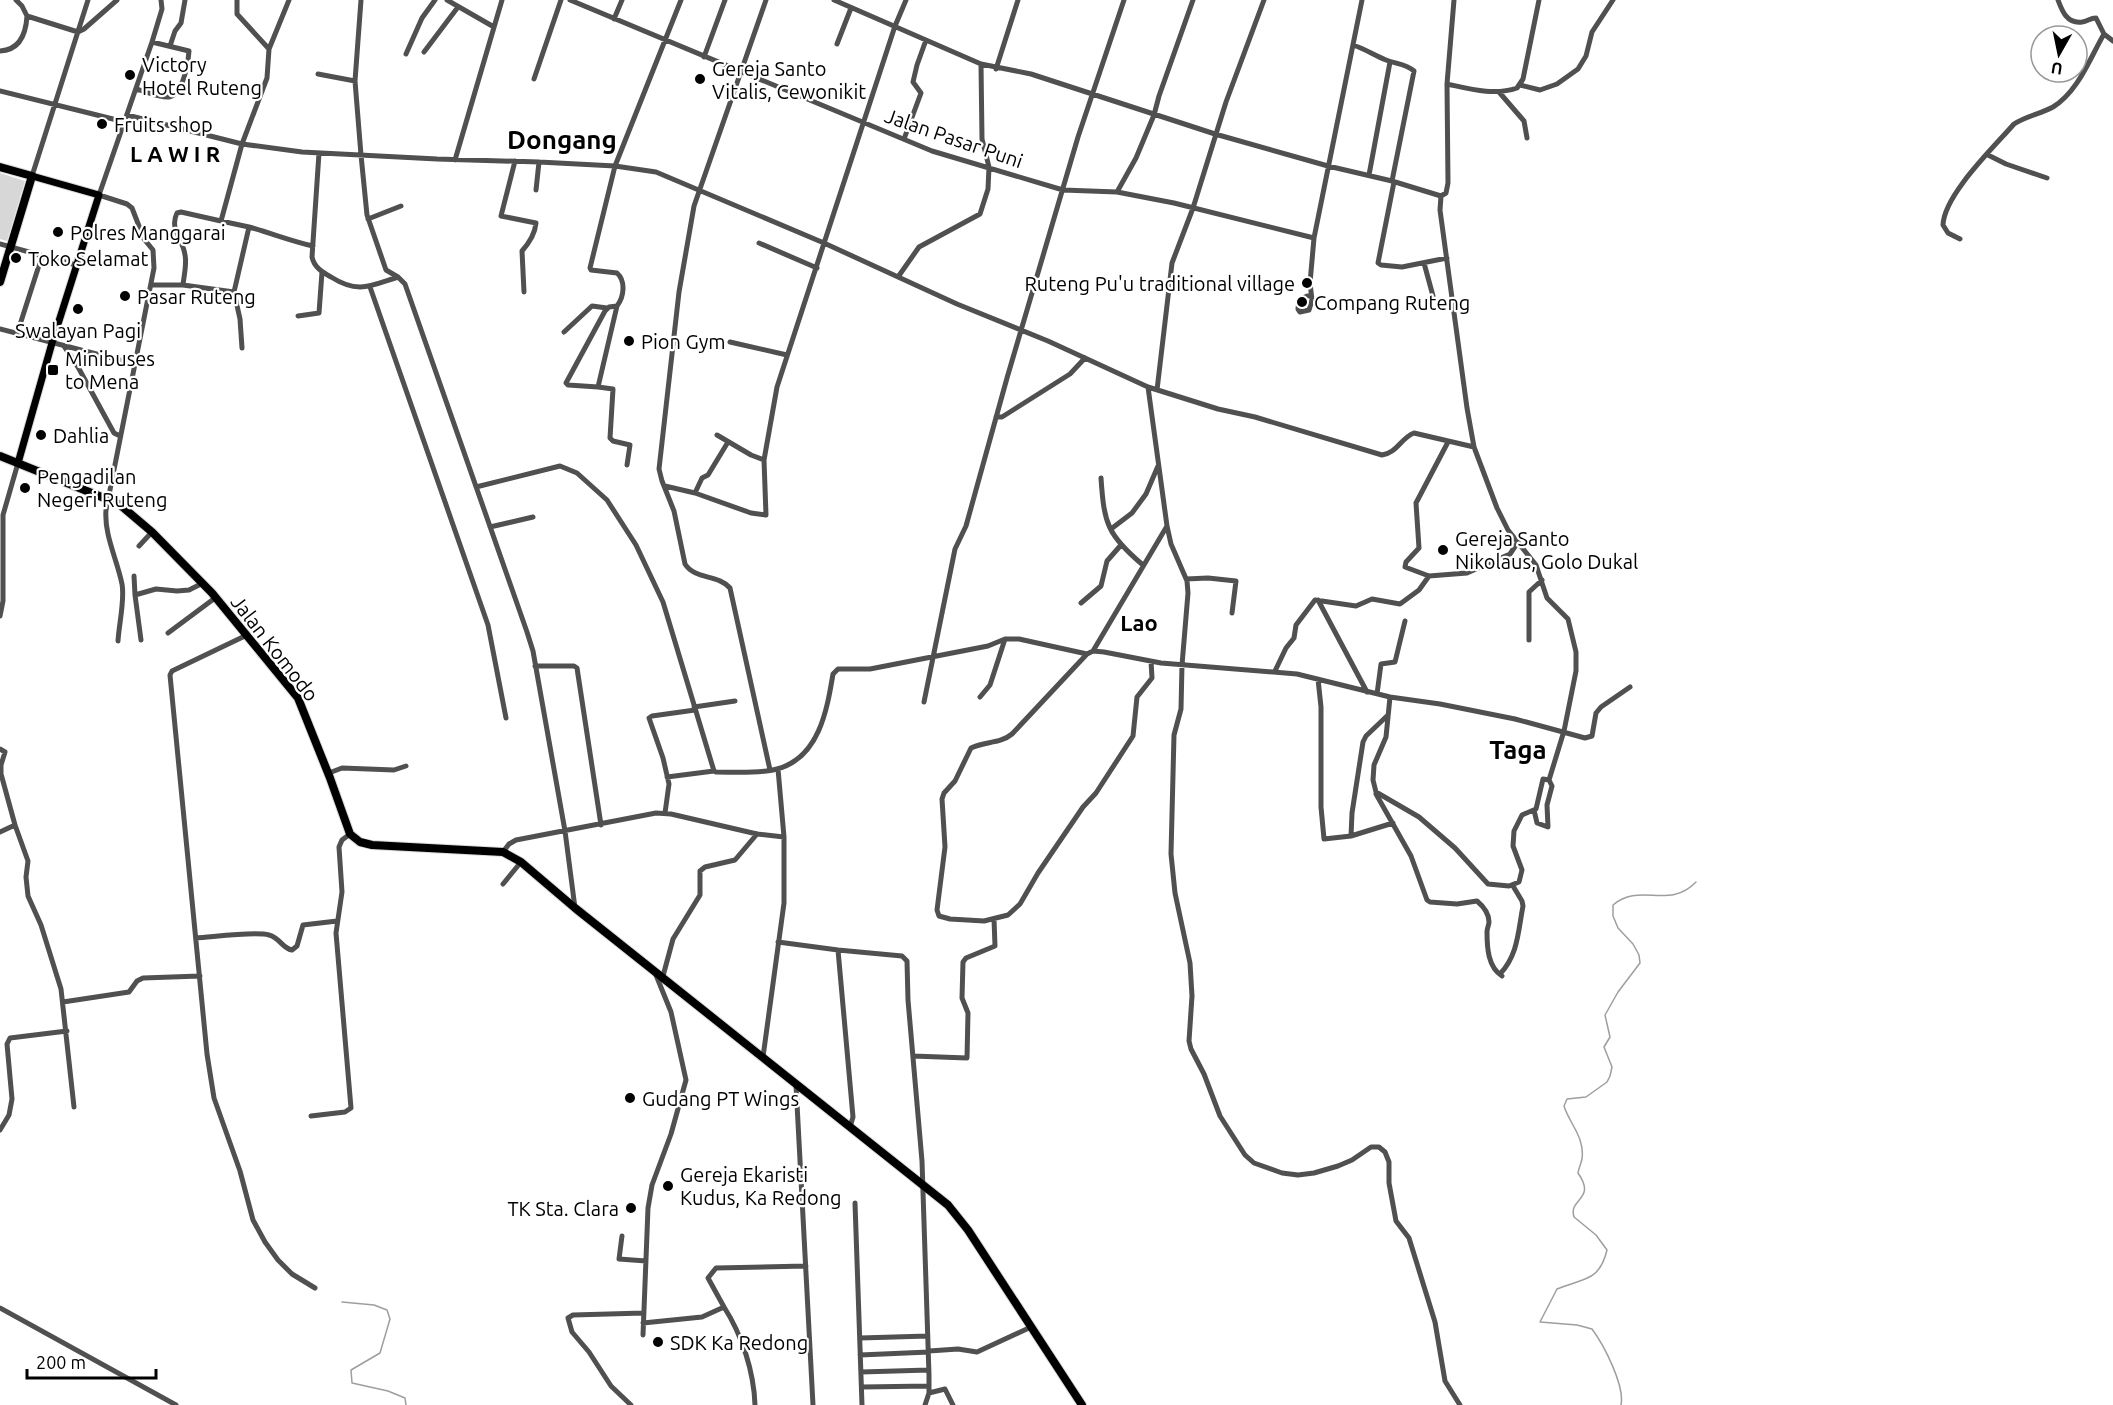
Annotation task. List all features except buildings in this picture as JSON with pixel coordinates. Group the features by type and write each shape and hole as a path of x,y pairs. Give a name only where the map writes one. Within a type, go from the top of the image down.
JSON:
{"highway":[{"path":"0,168 32,176 0,282"},
{"name":"Jalan Komodo","path":"0,456 119,504 152,532 215,598 302,705 350,834"},
{"path":"350,834 364,844 502,852 521,861 575,908 948,1205 1082,1405"}],"main road":[{"path":"18,463 52,343 99,195 32,176"}],"street":[{"path":"0,51 16,45 22,39 27,16 16,0"},
{"path":"32,176 88,0"},
{"path":"27,16 78,32 117,0"},
{"path":"118,640 122,586 106,530 106,510 154,268 153,250 144,239 132,208 127,204 99,195 152,42 163,6 161,0"},
{"path":"170,46 175,31 181,23 185,0"},
{"path":"237,0 237,14 269,50"},
{"path":"221,221 242,144 267,78 269,50 289,0"},
{"path":"361,0 355,81 369,219 386,270 398,277 407,287 531,642 565,831 575,908"},
{"path":"406,54 422,18 435,0"},
{"path":"447,0 494,27"},
{"path":"455,160 502,0"},
{"path":"534,79 561,0"},
{"name":"Jalan Pasar Puni","path":"570,0 932,151 1063,190 1117,192 1314,238"},
{"path":"614,19 622,0"},
{"path":"598,387 623,284 621,276 617,273 590,268 615,166 681,0"},
{"path":"704,57 725,0"},
{"path":"766,0 689,226 679,292 659,469 668,487 685,564 689,571 725,583 730,588 770,770"},
{"path":"834,0 849,4 895,27 996,69 1031,74 1215,135 1393,181 1441,196 1446,193 1448,183 1447,84 1454,0"},
{"path":"668,487 695,493 766,516 764,460 777,387 895,27 906,0"},
{"path":"996,69 1018,0"},
{"path":"924,702 955,549 966,526 1021,330 1092,93 1124,0"},
{"path":"1117,192 1136,158 1154,115 1193,0"},
{"path":"1157,390 1171,267 1193,208 1215,135 1264,0"},
{"path":"1311,295 1314,238 1362,0"},
{"path":"1520,85 1539,0"},
{"path":"1447,84 1499,92 1520,85 1540,90 1557,84 1578,69 1586,56 1592,32 1613,0"},
{"path":"2058,0 2062,12 2068,19 2077,22 2096,18 2104,34 2113,41"},
{"path":"837,44 849,4"},
{"path":"424,52 458,7"},
{"path":"1960,239 1945,230 1943,219 1946,208 1955,194 2014,124 2022,118 2049,109 2069,94 2104,34"},
{"path":"904,139 921,93 913,82 926,40"},
{"path":"136,88 166,97 174,95 180,89 189,51 152,42"},
{"path":"1353,45 1390,62 1408,66 1414,71 1378,263 1398,267 1447,258"},
{"path":"1369,175 1390,62"},
{"path":"898,277 919,247 980,214 988,189 989,167 982,139 981,64"},
{"path":"318,74 355,81"},
{"path":"0,91 125,122"},
{"path":"1499,92 1524,121 1527,138"},
{"path":"127,115 242,144 319,153 615,166 656,172 824,243 1148,387 1382,455 1393,452 1408,435 1414,433 1474,447"},
{"path":"319,153 312,260 322,272 349,287 370,287 398,277"},
{"path":"1988,154 2006,164 2047,178"},
{"path":"515,161 501,215 536,222 530,242 522,251 524,292"},
{"path":"536,190 539,162"},
{"path":"1441,196 1441,220 1474,447 1497,508 1508,530 1532,558 1547,598 1568,619 1576,652 1576,671 1564,731 1549,780 1552,786 1547,805 1548,827 1537,823 1534,810"},
{"path":"369,219 401,206"},
{"path":"183,285 186,258 175,231 174,219 176,214 181,212 249,227 291,242 313,246"},
{"path":"242,348 240,319 234,292 249,227"},
{"path":"759,243 817,268"},
{"path":"0,244 76,265"},
{"path":"17,334 42,256"},
{"path":"1424,263 1433,296"},
{"path":"298,316 319,313 322,272"},
{"path":"151,285 183,285 234,292"},
{"path":"370,287 488,626 506,718"},
{"path":"564,332 592,306 608,308 617,306"},
{"path":"608,308 566,383 613,389 610,438 613,441 630,445 627,465"},
{"path":"0,329 135,364"},
{"path":"730,342 787,355"},
{"path":"64,346 114,433 120,436"},
{"path":"996,417 1002,417 1070,374 1085,358"},
{"path":"1148,387 1167,526 1171,544 1186,579 1188,593 1180,709 1174,735 1171,854 1176,897 1190,963 1192,996 1189,1041 1191,1049 1224,1122 1245,1155 1254,1163 1282,1173 1298,1175 1338,1167 1371,1147 1385,1152 1389,1162 1389,1183 1396,1221 1409,1238 1435,1322 1445,1381 1460,1405"},
{"path":"717,435 764,460"},
{"path":"695,493 702,478 708,476 728,442"},
{"path":"1448,442 1416,502 1419,548 1405,565 1408,569 1429,576 1471,572 1510,554 1518,542"},
{"path":"0,616 3,601 3,515 18,463"},
{"path":"1111,529 1132,513 1146,494 1159,465"},
{"path":"476,487 560,466 577,473 607,500 636,546 663,602 714,771"},
{"path":"1101,478 1104,513 1111,529 1120,545 1143,565"},
{"path":"490,527 532,517"},
{"path":"1151,661 1152,678 1137,697 1132,737 1096,793 1083,807 1038,873 1020,904 1008,915 994,923 939,916 937,913 945,847 941,810 943,796 955,781 971,748 984,743 1000,742 1012,734 1090,652 1167,526"},
{"path":"139,546 152,532"},
{"path":"1082,603 1101,586 1106,563 1120,545"},
{"path":"134,576 141,640"},
{"path":"1275,671 1286,648 1294,638 1296,625 1312,602 1318,600 1357,605 1372,599 1400,604 1419,590 1429,576"},
{"path":"1186,579 1208,578 1236,581 1232,613"},
{"path":"1529,640 1529,592 1542,580"},
{"path":"135,595 156,589 189,590 201,584"},
{"path":"168,633 215,598"},
{"path":"1318,600 1367,692"},
{"path":"1377,694 1381,664 1395,662 1405,621"},
{"path":"247,635 172,671 170,675 207,1054 214,1098 240,1170 253,1220 278,1260 292,1274 315,1288"},
{"path":"980,697 990,685 1005,639"},
{"path":"667,777 714,771 777,769 802,756 814,743 824,718 835,671 870,669 988,645 1005,639 1018,639 1182,665 1275,671 1390,697 1440,704 1564,731 1576,736 1590,737 1593,734 1596,713 1629,687"},
{"path":"535,666 574,666 577,668 601,825"},
{"path":"1318,679 1321,707 1321,791 1324,837 1326,840 1351,836 1393,823"},
{"path":"1390,697 1386,737 1374,765 1373,780 1376,792 1412,856 1429,902 1457,904 1477,901 1485,910 1489,922 1487,930 1490,963 1501,975 1516,949 1523,906 1513,886"},
{"path":"665,813 669,787 663,758 649,718 735,701"},
{"path":"1351,836 1352,813 1363,742 1366,736 1387,716"},
{"path":"0,749 5,752 1,774 28,861 26,877 28,896 41,925 61,988 74,1107"},
{"path":"329,773 342,768 395,770 406,766"},
{"path":"763,1057 784,903 784,837 777,769"},
{"path":"1376,792 1419,817 1455,848 1488,884 1513,886 1519,882 1522,873 1513,846 1514,829 1522,815 1536,808 1543,779 1549,780"},
{"path":"502,852 516,840 656,813 665,813 757,834 784,837"},
{"path":"0,832 15,825"},
{"path":"311,1116 345,1112 351,1108 337,921 342,892 339,847 342,840 350,834"},
{"path":"663,976 673,939 700,895 700,870 735,860 757,834"},
{"path":"503,884 521,861"},
{"path":"196,938 265,934 278,939 286,949 292,950 297,946 303,926 337,921"},
{"path":"913,1056 967,1058 968,1013 962,998 963,962 966,958 993,947 994,923"},
{"path":"778,942 905,958 909,978 908,1000 922,1161 929,1352 929,1389 925,1405"},
{"path":"838,950 853,1117 850,1128"},
{"path":"643,1335 648,1208 652,1185 671,1134 686,1080 671,1012 654,971"},
{"path":"63,1002 129,992 143,978 200,976"},
{"path":"0,1130 9,1115 12,1099 8,1040 67,1031"},
{"path":"796,1083 813,1405"},
{"path":"855,1203 862,1405"},
{"path":"622,1236 619,1259 646,1260"},
{"path":"755,1405 752,1377 738,1334 708,1278 716,1268 806,1266"},
{"path":"0,1308 176,1405"},
{"path":"643,1323 709,1316 723,1308"},
{"path":"631,1405 611,1386 589,1352 572,1332 568,1318 573,1315 644,1313"},
{"path":"860,1354 958,1349 977,1352 1031,1327"},
{"path":"860,1338 928,1336"},
{"path":"861,1372 929,1370"},
{"path":"862,1387 945,1389 953,1405"}],"shaded area":[{"path":"0,173 25,181 7,241 0,239"}],"waterway":[{"path":"1621,1405 1617,1377 1608,1355 1592,1329 1577,1325 1540,1322 1557,1289 1582,1281 1594,1274 1604,1261 1607,1250 1596,1235 1574,1217 1573,1211 1585,1189 1578,1173 1582,1151 1579,1137 1564,1106 1567,1099 1586,1097 1607,1082 1612,1067 1604,1047 1610,1037 1605,1015 1618,992 1640,963 1639,955 1633,944 1618,928 1613,916 1613,905 1634,896 1675,894 1686,890 1696,882"},
{"path":"342,1302 374,1305 387,1310 390,1319 380,1353 351,1370 352,1383 388,1391 405,1398 406,1405"}],"place":[{"name":"Victory Hotel Ruteng","path":"130,75"},
{"name":"Gereja Santo Vitalis, Cewonikit","path":"700,79"},
{"name":"Fruits shop","path":"102,124"},
{"name":"Polres Manggarai","path":"58,232"},
{"name":"Toko Selamat","path":"16,258"},
{"name":"Ruteng Pu'u traditional village","path":"1307,283"},
{"name":"Pasar Ruteng","path":"125,296"},
{"name":"Compang Ruteng","path":"1302,302"},
{"name":"Swalayan Pagi","path":"78,309"},
{"name":"Pion Gym","path":"629,341"},
{"name":"Minibuses to Mena","path":"53,370"},
{"name":"Dahlia","path":"41,435"},
{"name":"Pengadilan Negeri Ruteng","path":"25,488"},
{"name":"Gereja Santo Nikolaus, Golo Dukal","path":"1443,550"},
{"name":"Gudang PT Wings","path":"630,1098"},
{"name":"Gereja Ekaristi Kudus, Ka Redong","path":"668,1186"},
{"name":"TK Sta. Clara","path":"631,1208"},
{"name":"SDK Ka Redong","path":"658,1342"}],"district":[{"name":"Dongang","path":"562,139"},
{"name":"L A W I R","path":"175,153"},
{"name":"Lao","path":"1139,622"},
{"name":"Taga","path":"1518,749"}]}
